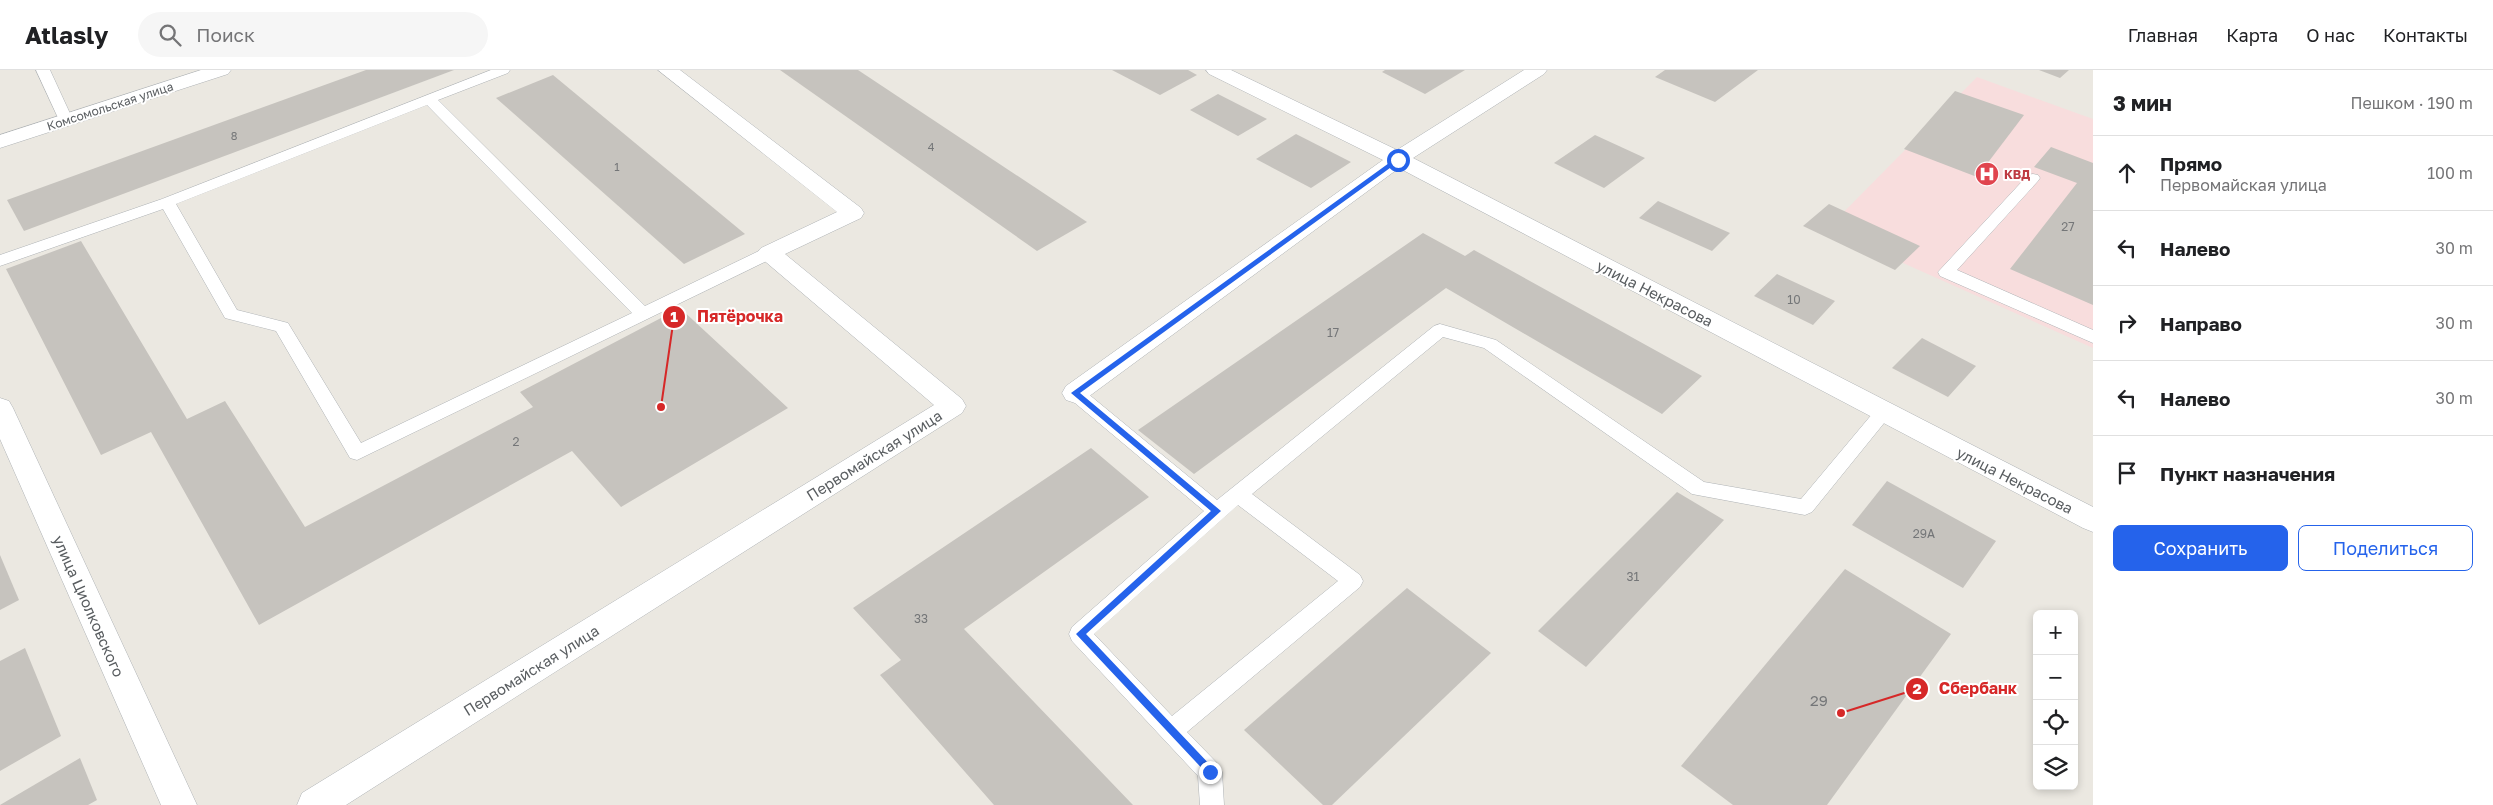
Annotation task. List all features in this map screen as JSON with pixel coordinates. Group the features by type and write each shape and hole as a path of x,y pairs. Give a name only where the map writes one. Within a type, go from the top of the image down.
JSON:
{"street":[{"name":"Комсомольская улица","path":"0,142 221,70"},
{"path":"668,70 853,213 769,253"},
{"name":"улица Некрасова","path":"1216,70 1398,160 2093,520"},
{"path":"1075,393 1398,160 1537,70"},
{"name":"Первомайская улица","path":"315,805 953,406 769,253"},
{"name":"улица Циолковского","path":"0,408 179,805"}],"lane":[{"path":"43,70 66,120"},
{"path":"0,261 167,202 503,70"},
{"path":"429,99 644,314"},
{"path":"2033,178 1946,272 2093,337"},
{"path":"167,202 231,314 282,326 357,453 769,253"},
{"path":"1212,805 1210,772 1080,634 1217,511 1440,330 1490,344 1698,489 1805,507 1884,412"},
{"path":"1075,393 1217,511"},
{"path":"1171,730 1353,581 1238,494"}],"shaded area":[{"name":"КВД","path":"1977,77 2093,119 2093,348 1827,229"}],"building":[{"path":"366,70 454,70 24,231 7,200"},
{"path":"780,70 858,70 1087,222 1037,251"},
{"path":"1112,70 1188,70 1197,75 1160,95"},
{"path":"1385,70 1465,70 1425,94 1382,72"},
{"path":"1665,70 1758,70 1715,102 1655,77"},
{"path":"2039,70 2069,70 2060,78"},
{"path":"553,75 745,234 684,264 496,98"},
{"path":"1955,91 2024,115 1977,177 1904,149"},
{"path":"1218,94 1267,119 1238,136 1190,110"},
{"path":"1296,134 1351,162 1311,188 1256,159"},
{"path":"1595,135 1645,158 1604,188 1554,163"},
{"path":"2051,147 2093,163 2093,305 2010,269 2077,183 2034,167"},
{"path":"1658,201 1730,233 1712,251 1639,218"},
{"path":"1829,204 1920,246 1895,270 1803,226"},
{"path":"1423,233 1465,256 1474,250 1702,376 1662,414 1446,288 1194,474 1138,430"},
{"path":"81,241 187,419 225,401 305,527 533,407 520,392 680,308 788,408 621,507 572,451 259,625 151,432 101,455 6,269"},
{"path":"1777,274 1835,301 1813,325 1754,296"},
{"path":"1922,338 1976,366 1948,397 1892,368"},
{"path":"1091,448 1149,497 964,629 1133,805 994,805 880,675 901,660 853,608"},
{"path":"1887,481 1996,541 1963,588 1852,525"},
{"path":"1677,492 1724,520 1586,667 1538,631"},
{"path":"0,555 19,600 0,610"},
{"path":"1845,569 1951,634 1827,805 1733,805 1681,766"},
{"path":"1407,588 1491,653 1332,805 1323,805 1244,730"},
{"path":"25,648 61,736 0,771 0,661"},
{"path":"80,758 97,800 88,805 0,805"}],"place":[{"name":"КВД","path":"1987,174"},
{"name":"Пятёрочка","path":"661,407"},
{"name":"Сбербанк","path":"1841,713"}],"route":[{"path":"1210,772 1080,634 1217,511 1075,393 1398,160"}]}
